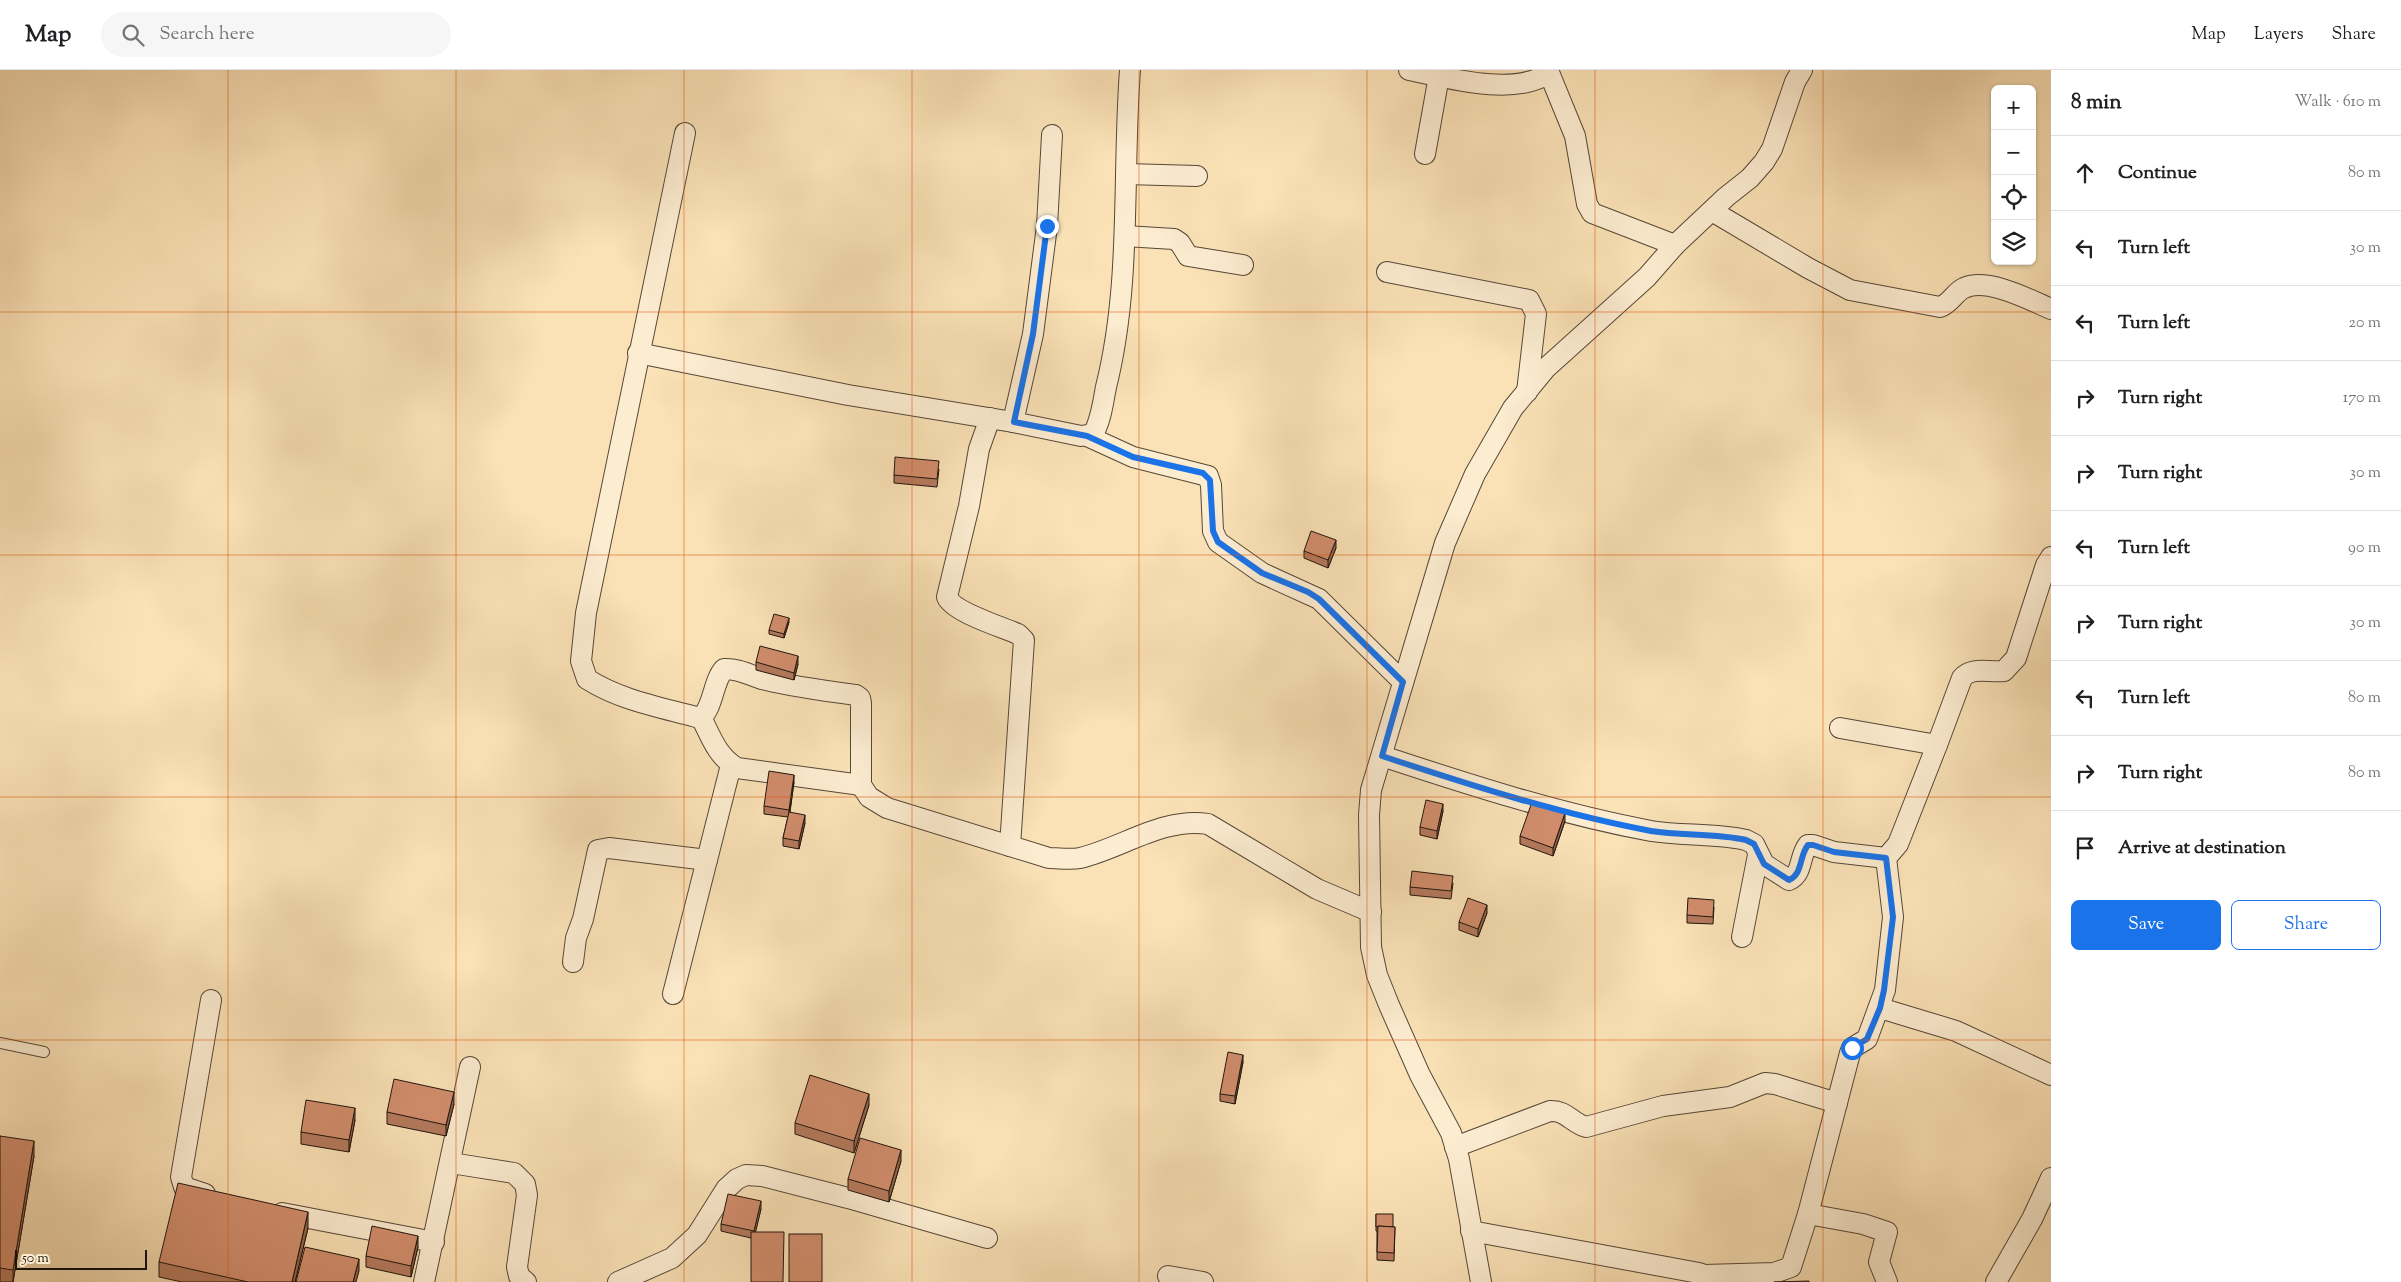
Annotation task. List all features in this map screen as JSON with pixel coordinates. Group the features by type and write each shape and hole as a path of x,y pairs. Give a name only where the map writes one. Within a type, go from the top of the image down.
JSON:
{"street":[{"path":"1087,436 1093,434 1096,430 1118,331 1124,274 1130,70"},
{"path":"1409,70 1476,83 1542,76 1575,136 1587,204 1592,213 1675,245"},
{"path":"1481,1282 1455,1147 1450,1133 1420,1075 1377,975 1371,947 1369,801 1445,543 1475,474 1513,408 1546,368 1647,277 1675,245 1750,178 1764,162 1772,149 1795,82 1802,70"},
{"path":"1426,154 1439,76"},
{"path":"685,133 664,239 638,353 623,438 586,613 581,660 583,672 587,679 601,688 635,701 701,717"},
{"path":"1014,422 1033,334 1047,226 1052,135"},
{"path":"1126,174 1197,176"},
{"path":"1712,211 1808,268 1850,290 1940,307 1944,306 1955,294 1966,287 1990,286 2051,309"},
{"path":"1125,236 1174,239 1188,256 1243,265"},
{"path":"1387,272 1529,300 1536,314 1527,392"},
{"path":"638,353 848,395 1087,436 1126,455 1208,476 1211,484 1213,531 1218,542 1262,573 1308,592 1319,599 1403,682"},
{"path":"990,418 979,449 969,506 947,597 952,604 968,613 1018,634 1024,640 1010,846"},
{"path":"1471,1231 1704,1279 1774,1273 1791,1267 1808,1214 1852,1048 1867,1039 1880,1008 1893,917 1886,858 1898,844 1962,678 1966,673 1972,671 2004,671 2016,658 2046,565 2051,557"},
{"path":"701,717 706,712 719,674 724,669 731,668 763,679 823,691 856,695 860,698 861,703 861,785 869,797 886,808 1049,858 1077,858 1105,851 1164,827 1192,822 1208,824 1317,889 1371,912"},
{"path":"701,717 718,753 731,764 747,771 861,785"},
{"path":"1840,728 1937,745"},
{"path":"1382,756 1498,792 1628,826 1653,831 1746,840 1754,844 1758,855 1771,869 1789,880 1797,874 1808,845 1840,853 1886,858"},
{"path":"673,994 731,764"},
{"path":"573,962 576,938 583,919 598,850 609,848 707,860"},
{"path":"1742,937 1758,855"},
{"path":"211,1000 181,1182 184,1187 192,1191 228,1199"},
{"path":"1880,1008 1956,1031 2051,1075"},
{"path":"424,1282 451,1163 470,1067"},
{"path":"1455,1147 1550,1111 1564,1113 1579,1125 1586,1127 1680,1102 1730,1097 1765,1083 1775,1084 1837,1102"},
{"path":"451,1163 514,1173 525,1184 527,1195 517,1267 518,1276 526,1282"},
{"path":"618,1282 672,1258 697,1235 726,1189 736,1179 746,1175 762,1176 848,1198 987,1238"},
{"path":"1996,1282 2032,1219 2051,1178"},
{"path":"264,1208 308,1219 434,1242"},
{"path":"1808,1214 1863,1224 1887,1232 1879,1262 1887,1282"},
{"path":"1168,1276 1203,1282"}],"lane":[{"path":"0,1043 44,1052"}],"building":[{"path":"895,457 939,461 937,479 894,475"},
{"path":"1311,531 1336,540 1328,560 1304,551"},
{"path":"774,614 789,618 784,634 769,630"},
{"path":"760,646 798,656 794,673 756,662"},
{"path":"769,771 794,775 789,810 764,806"},
{"path":"1426,800 1443,804 1437,831 1420,827"},
{"path":"1532,802 1565,813 1553,848 1520,836"},
{"path":"789,812 805,815 799,841 783,838"},
{"path":"1412,871 1453,876 1451,891 1410,887"},
{"path":"1468,898 1487,905 1478,929 1459,922"},
{"path":"1688,898 1714,900 1713,917 1687,915"},
{"path":"1228,1052 1243,1055 1235,1096 1220,1094"},
{"path":"810,1075 869,1094 854,1141 795,1123"},
{"path":"394,1079 454,1092 446,1125 387,1112"},
{"path":"306,1100 355,1108 349,1140 301,1132"},
{"path":"0,1136 34,1141 13,1270 0,1268"},
{"path":"860,1138 901,1150 889,1191 848,1179"},
{"path":"178,1183 308,1212 292,1282 248,1282 159,1262"},
{"path":"728,1194 761,1201 754,1231 721,1224"},
{"path":"1376,1214 1393,1214 1393,1227 1376,1227"},
{"path":"372,1226 418,1236 411,1266 366,1256"},
{"path":"1378,1226 1395,1227 1394,1253 1377,1252"},
{"path":"751,1232 784,1232 783,1282 751,1282"},
{"path":"789,1234 822,1234 822,1282 789,1282"},
{"path":"305,1247 359,1259 353,1282 296,1282"},
{"path":"1809,1281 1809,1282 1774,1282"}],"route":[{"path":"1047,226 1033,334 1014,422 1087,436 1120,453 1158,464 1203,473 1208,476 1211,484 1213,531 1218,542 1262,573 1308,592 1319,599 1403,682 1382,756 1498,792 1628,826 1653,831 1735,837 1746,840 1754,844 1764,864 1789,880 1797,874 1808,845 1846,854 1886,858 1893,926 1883,1000 1867,1039 1852,1048"}]}
